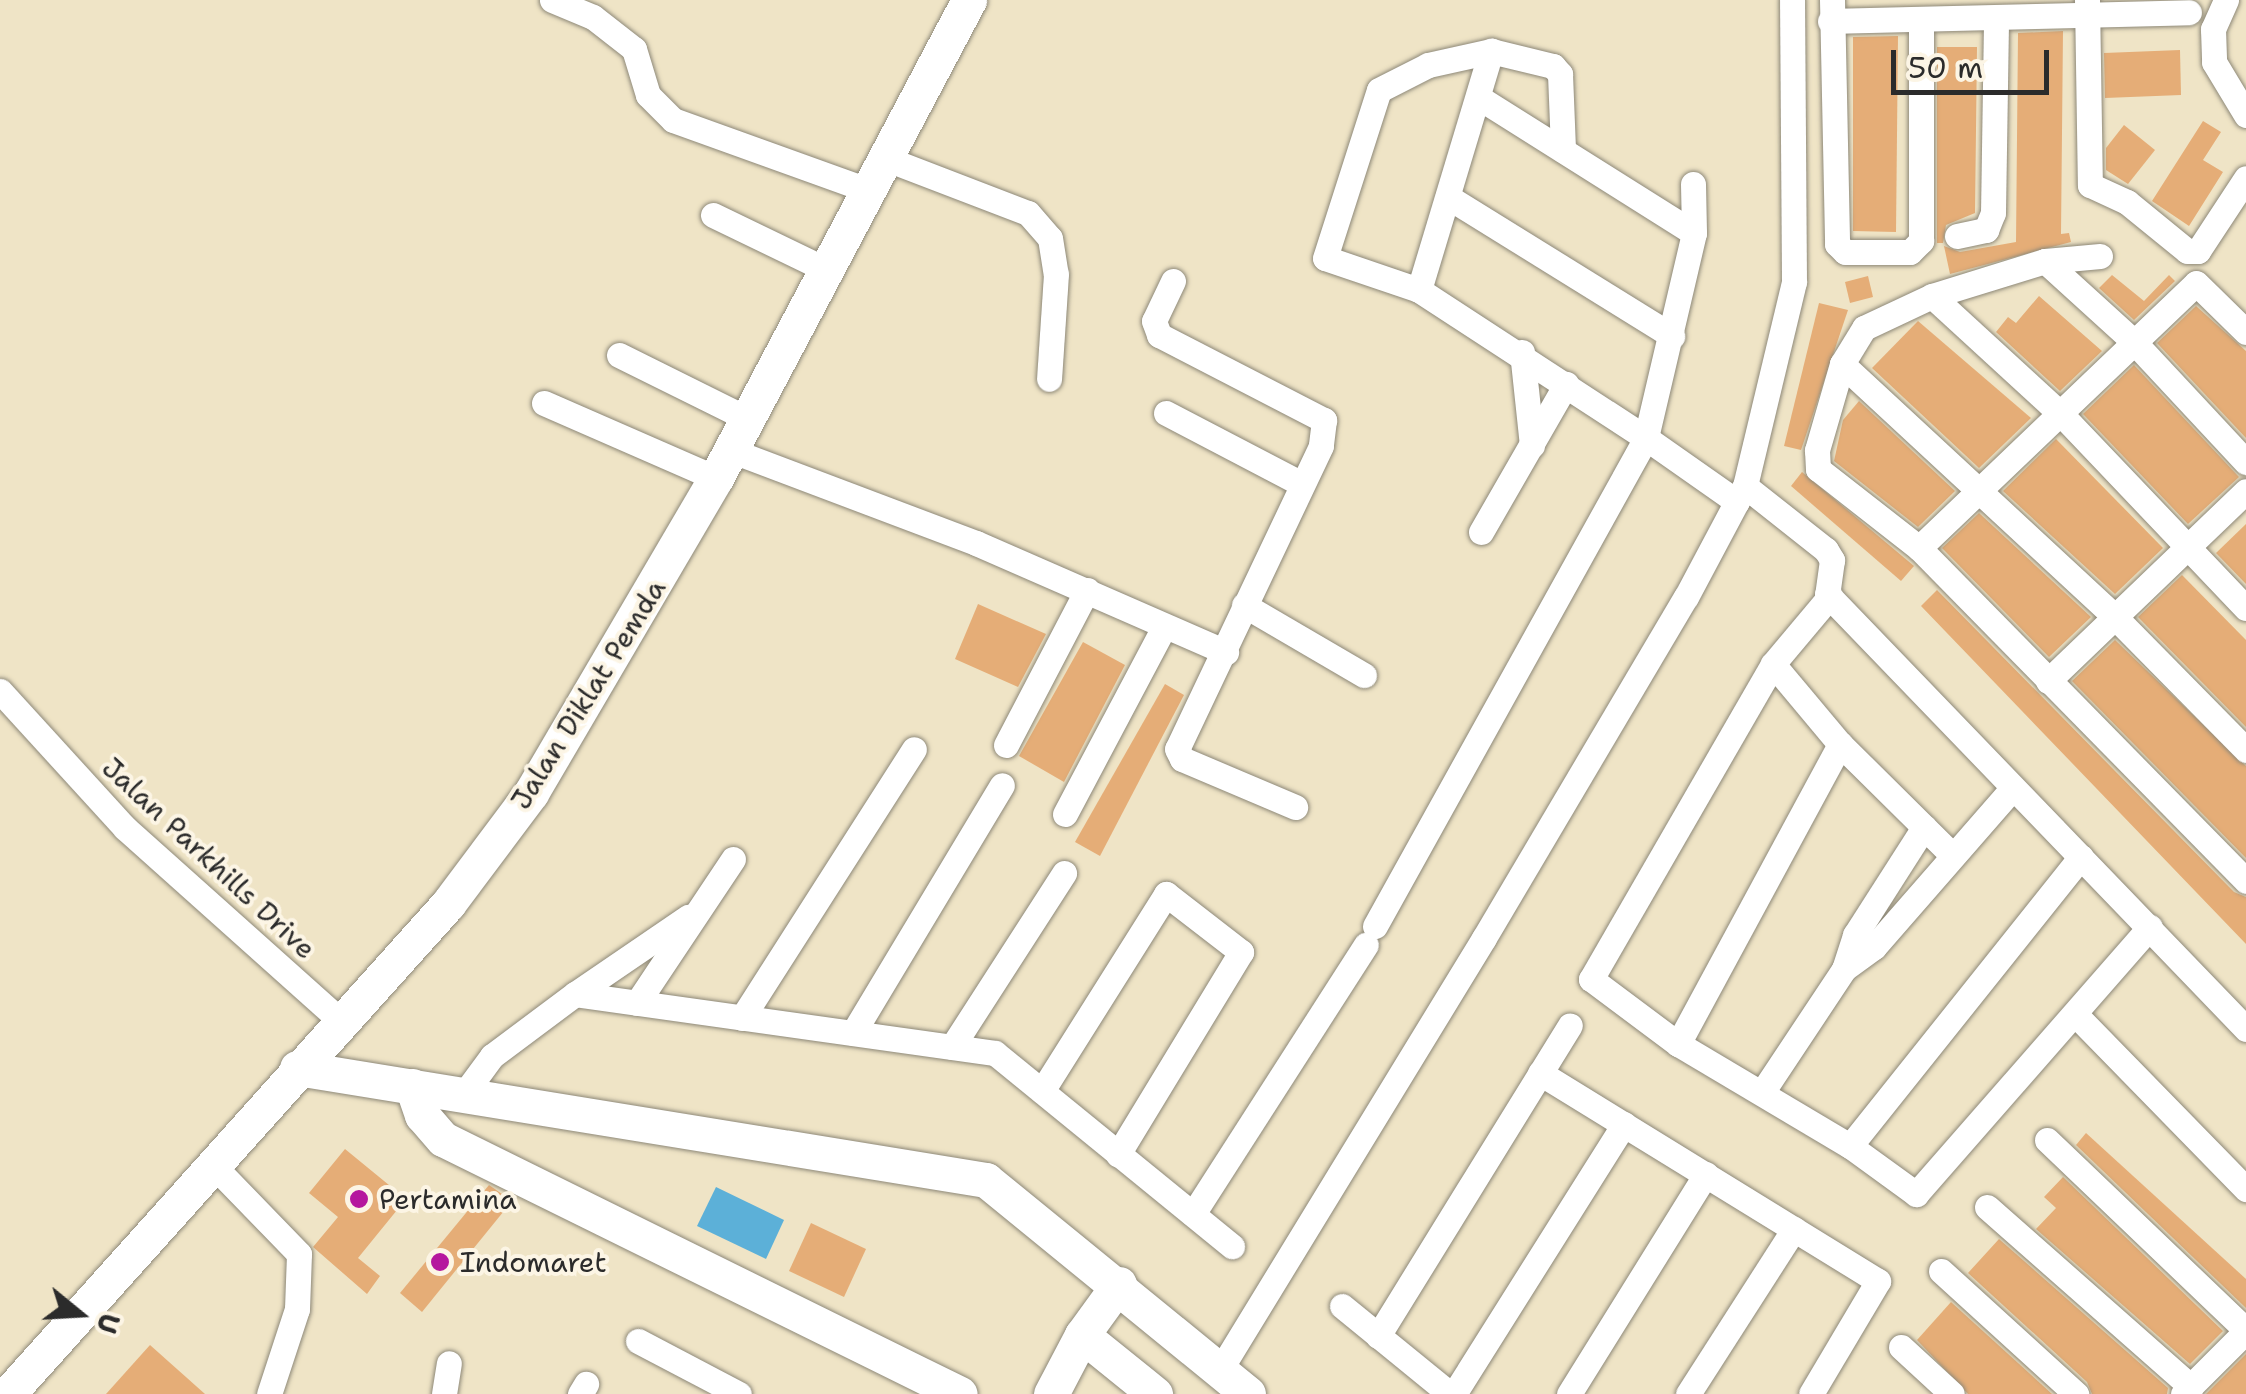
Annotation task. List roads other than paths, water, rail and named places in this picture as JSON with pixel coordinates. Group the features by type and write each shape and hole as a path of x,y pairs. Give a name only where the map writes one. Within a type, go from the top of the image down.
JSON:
{"street":[{"path":"552,0 594,17 634,49 648,94 673,120 870,192"},
{"name":"Jalan Diklat Pemda","path":"8,1394 210,1162 448,904 531,793 723,464 969,0"},
{"path":"1220,1370 1494,921 1741,494 1794,282 1792,0"},
{"path":"2226,0 2213,29 2214,62 2246,115"},
{"path":"1921,22 1921,242 1910,252 1849,253 1837,244 1831,10 1921,22 1996,20 2087,6 2189,12"},
{"path":"2087,6 2090,185 2126,202 2187,251 2198,251 2246,178"},
{"path":"1958,236 1986,230 1992,220 1996,20"},
{"path":"1419,290 1491,50"},
{"path":"1563,150 1560,74 1491,50 1428,64 1379,90 1326,247 1331,264 1419,290 1522,352 1646,438 1741,494 1830,555 1830,596 1773,664 1592,978 1678,1044 1763,1090 1916,1194 2150,927"},
{"path":"1478,97 1694,233"},
{"path":"888,159 1028,213 1040,224 1050,238 1056,274 1049,379"},
{"path":"1193,1214 1371,935 1646,438 1694,233 1693,184"},
{"path":"1448,197 1672,336"},
{"path":"712,215 827,270"},
{"path":"2100,256 2045,260 1932,296 1864,328 1842,364 1817,450 1818,469 1919,548 2246,881"},
{"path":"2045,260 2134,343 2246,462"},
{"path":"1173,282 1154,322 1159,335 1321,415 1325,434 1177,756 1295,807"},
{"path":"1919,548 2196,283 2246,332"},
{"path":"1932,296 2061,414 2246,608"},
{"path":"1522,352 1532,445"},
{"path":"619,355 746,418"},
{"path":"1842,364 1981,488 2246,750"},
{"path":"1481,532 1566,384"},
{"path":"544,403 1086,590 1226,652"},
{"path":"1166,413 1302,484"},
{"path":"2048,680 2246,491"},
{"path":"1006,746 1086,590"},
{"path":"1830,596 2246,1029"},
{"path":"1244,606 1364,675"},
{"path":"1065,814 1164,627"},
{"path":"1773,664 1840,744 1952,855"},
{"name":"Jalan Parkhills Drive","path":"0,691 126,828 341,1020"},
{"path":"1678,1044 1840,744"},
{"path":"742,1018 914,749"},
{"path":"852,1034 1002,785"},
{"path":"1844,969 1874,947 2012,789"},
{"path":"1763,1090 1844,969 1854,935 1924,828"},
{"path":"1850,1146 2081,857"},
{"path":"638,1003 733,860"},
{"path":"952,1047 1064,872"},
{"path":"1042,1091 1166,894 1240,952 1118,1154"},
{"path":"464,1094 492,1056 700,908"},
{"path":"575,994 996,1054 1232,1246"},
{"path":"2075,1014 2246,1189"},
{"path":"1378,1336 1570,1025"},
{"path":"297,1068 956,1170 986,1180 1115,1290 1248,1394"},
{"path":"1540,1072 1878,1281 1811,1394"},
{"path":"412,1086 422,1115 442,1139 960,1394"},
{"path":"1342,1306 1452,1394 1624,1124"},
{"path":"1987,1206 2187,1390 2246,1331 2047,1140"},
{"path":"210,1162 299,1254 296,1309 270,1394"},
{"path":"1569,1394 1706,1174"},
{"path":"1688,1394 1794,1229"},
{"path":"1941,1271 2076,1394"},
{"path":"1052,1394 1085,1330 1115,1290"},
{"path":"1085,1330 1154,1394"},
{"path":"638,1341 739,1394"},
{"path":"1901,1347 1952,1394"},
{"path":"444,1394 450,1362"}],"water":[{"path":"716,1187 784,1220 766,1259 697,1226"}],"place":[{"name":"Pertamina","path":"359,1199"},
{"name":"Indomaret","path":"440,1262"}]}
